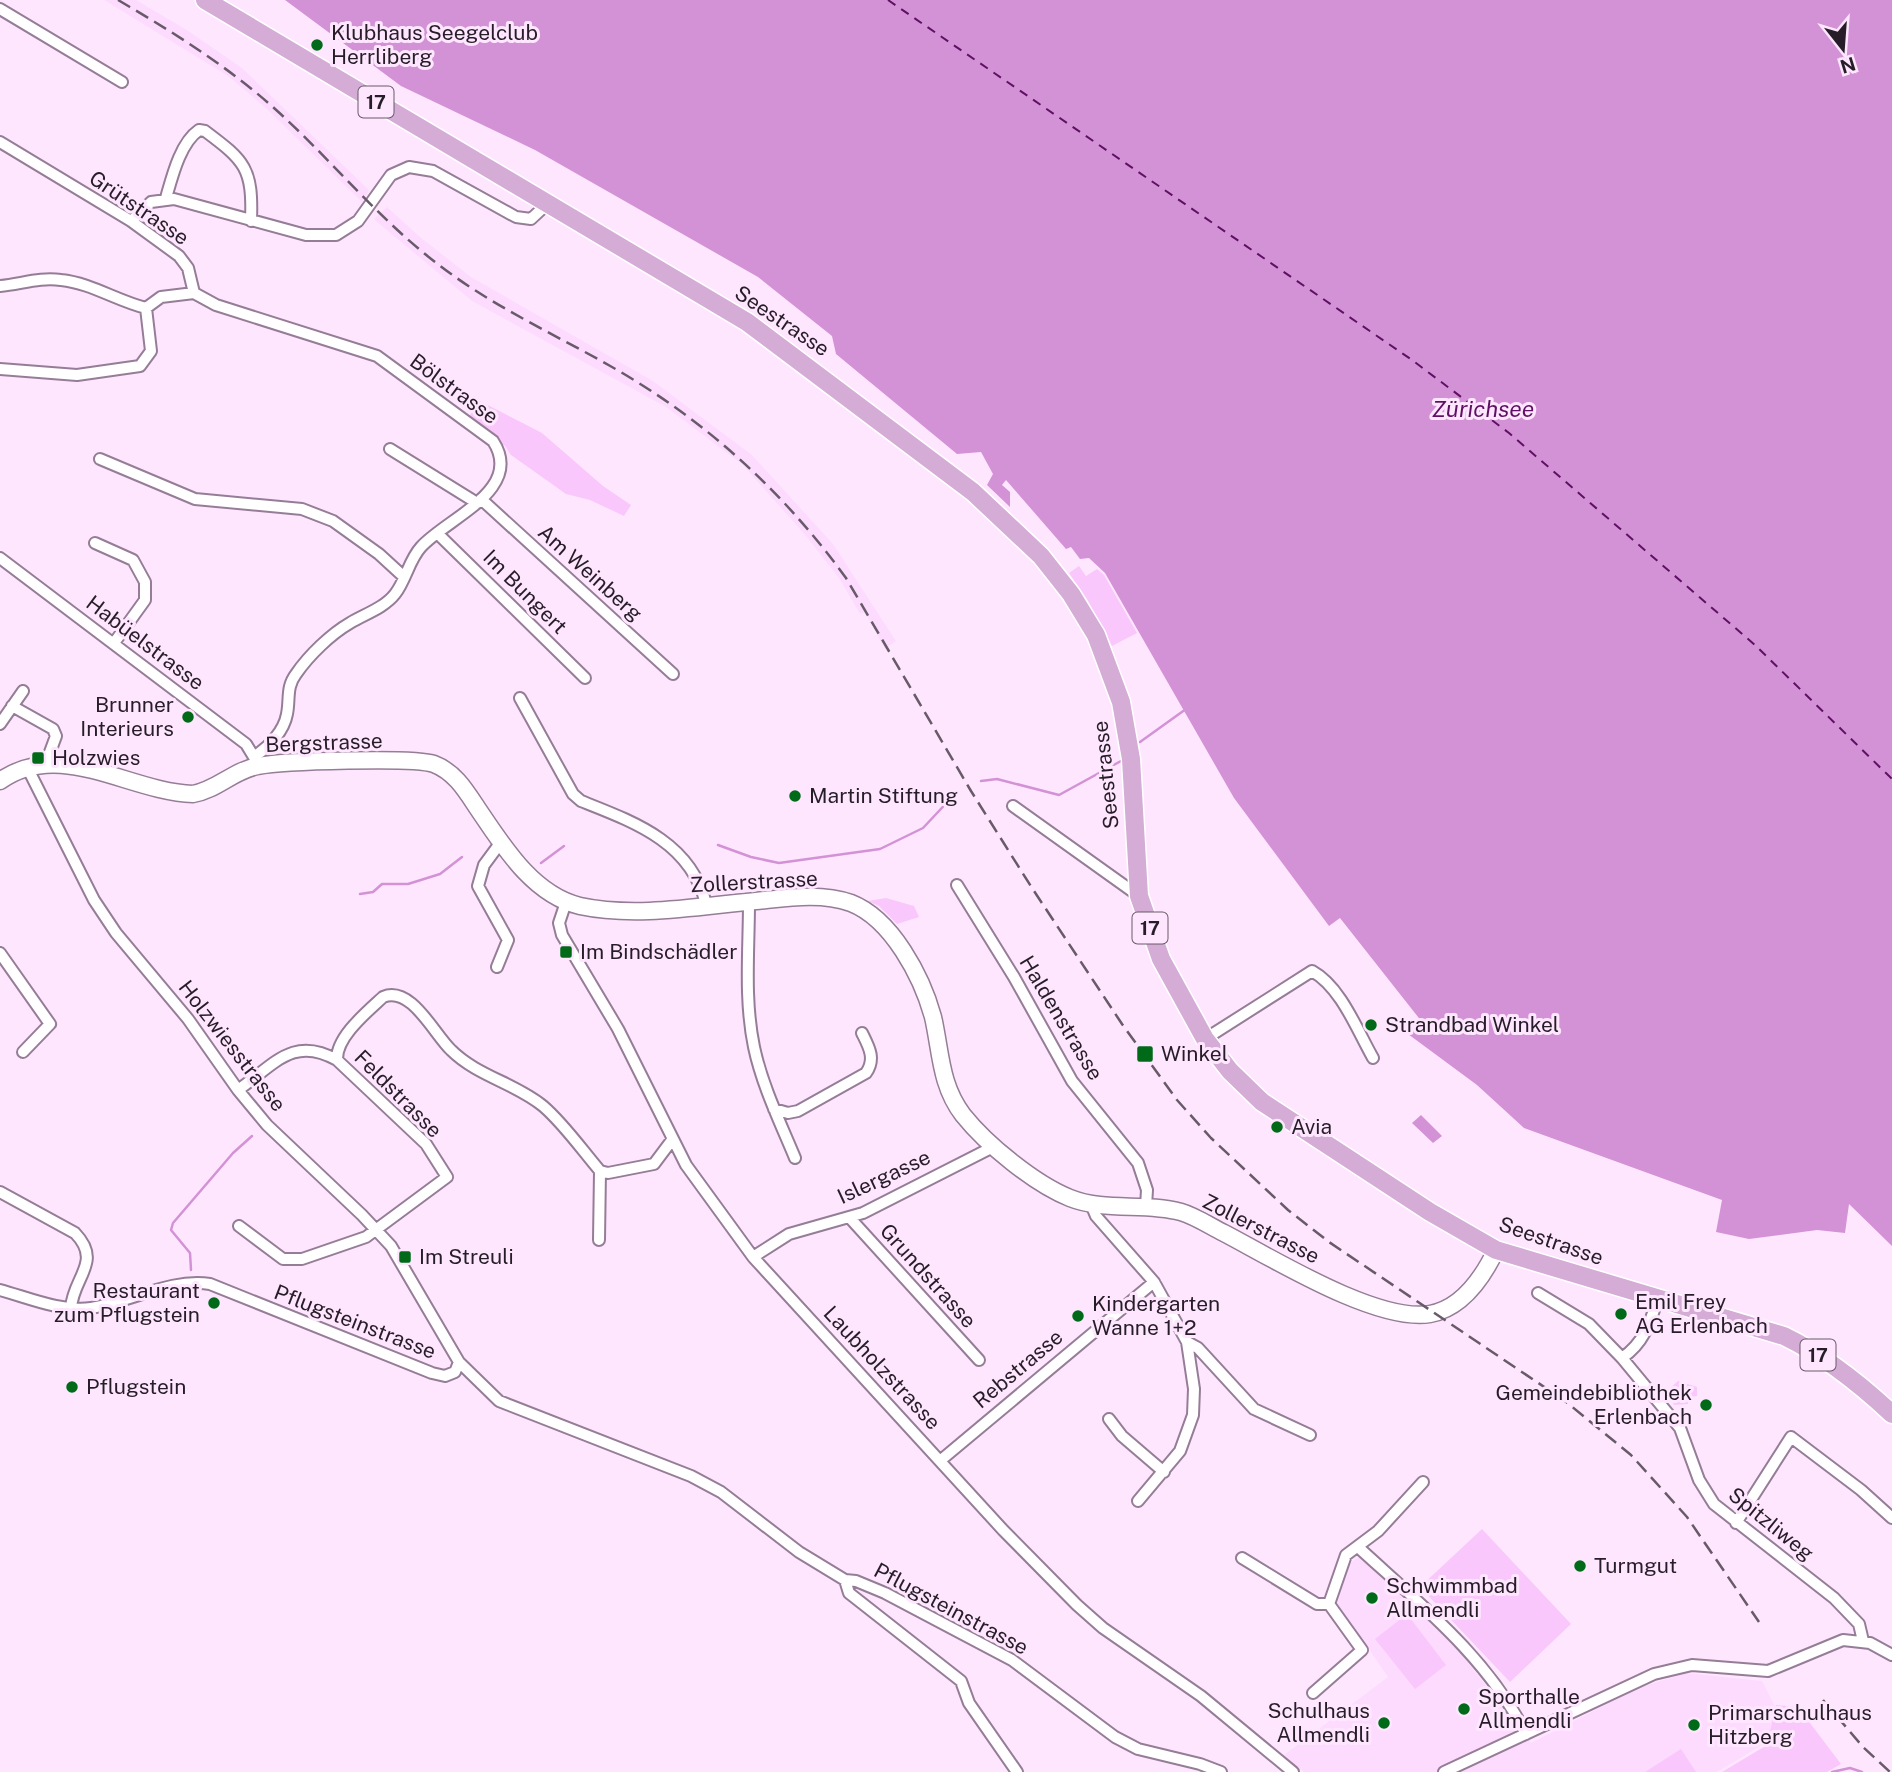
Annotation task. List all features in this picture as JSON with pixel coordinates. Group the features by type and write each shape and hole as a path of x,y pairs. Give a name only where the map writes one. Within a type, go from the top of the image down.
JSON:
{"main road":[{"name":"Seestrasse","path":"205,0 747,322 972,492 1041,556 1071,594 1096,635 1121,702 1131,759 1139,896 1161,959 1205,1040 1230,1071 1262,1102 1430,1212 1496,1250 1759,1326 1805,1346 1862,1386 1892,1414"}],"street":[{"path":"0,9 122,82"},
{"path":"166,198 176,165 192,134 199,130 205,131 241,158 252,199 251,221"},
{"name":"Grütstrasse","path":"0,142 131,221 179,256 188,268 194,293"},
{"path":"131,221 152,202 166,198 185,200 306,236 336,235 358,220 391,175 409,167 433,172 516,217 531,219 546,205"},
{"path":"0,286 34,279 59,279 81,283 146,308"},
{"path":"146,308 161,297 194,293"},
{"name":"Bölstrasse","path":"194,293 219,306 377,356 494,441 501,452 503,464 498,478 479,501 459,520 437,533 420,548 395,594 381,606 348,624 298,671 289,685 285,720 256,761"},
{"path":"0,369 77,375 140,366 151,351 146,308"},
{"name":"Am Weinberg","path":"390,449 479,501 673,674"},
{"path":"100,459 195,499 260,503 312,513 333,521 379,554 403,576"},
{"name":"Im Bungert","path":"437,533 585,678"},
{"path":"95,543 133,560 145,582 145,600 114,643"},
{"name":"Habüelstrasse","path":"0,558 246,744 256,761"},
{"path":"0,724 23,691"},
{"path":"520,698 573,794 581,801 656,834 673,846 703,890 706,904"},
{"path":"12,706 53,729 56,736 46,763"},
{"name":"Bergstrasse","path":"0,781 26,767 46,763 193,793 210,789 256,761 403,761 436,765 460,782 498,838"},
{"name":"Holzwiesstrasse","path":"26,767 104,917 188,1019 238,1090 267,1125 375,1229 397,1255 459,1362"},
{"path":"1013,806 1139,896"},
{"path":"497,967 508,940 478,886 484,864 498,838"},
{"name":"Zollerstrasse","path":"498,838 528,874 566,902 599,909 646,910 819,897 851,904 876,919 919,980 932,1016 942,1072 950,1094 963,1114 993,1147 1051,1189 1091,1204 1146,1206 1183,1213 1328,1288 1381,1307 1415,1315 1433,1314 1469,1292 1485,1274 1496,1250"},
{"name":"Haldenstrasse","path":"957,884 1014,977 1072,1081 1138,1163 1146,1190 1146,1206"},
{"name":"Laubholzstrasse","path":"566,902 559,923 562,935 618,1029 672,1140 703,1192 753,1257 1077,1605 1103,1628 1201,1696 1293,1772"},
{"path":"749,902 748,1007 754,1048 774,1109 795,1158"},
{"path":"0,953 50,1024 23,1052"},
{"path":"1205,1040 1312,971 1321,976 1343,1006 1373,1058"},
{"name":"Feldstrasse","path":"375,1229 447,1177 426,1144 337,1060 337,1051 361,1018 383,997 395,995 416,1008 461,1059 529,1095 546,1109 600,1171"},
{"path":"774,1109 788,1113 798,1111 866,1073 872,1066 872,1054 862,1033"},
{"path":"238,1090 291,1053 304,1048 320,1050 337,1060"},
{"path":"599,1240 600,1171 608,1173 654,1164 672,1140"},
{"name":"Islergasse","path":"753,1257 789,1234 849,1217 993,1147"},
{"path":"0,1192 75,1233 84,1242 88,1263 74,1290 71,1308"},
{"path":"1091,1204 1096,1216 1154,1282 1187,1342 1194,1389 1193,1415 1180,1451 1138,1501"},
{"name":"Grundstrasse","path":"849,1217 979,1360"},
{"path":"239,1226 283,1258 299,1260 366,1237 375,1229"},
{"name":"Rebstrasse","path":"941,1460 1154,1282"},
{"name":"Pflugsteinstrasse","path":"0,1290 71,1308 102,1306 204,1283 432,1373 445,1376 455,1372 459,1362 499,1401 691,1476 721,1493 799,1552 845,1580 856,1581 885,1593 1012,1660 1065,1701 1138,1749 1200,1763 1221,1772"},
{"name":"Spitzliweg","path":"1538,1293 1589,1324 1622,1358 1673,1417 1706,1492 1714,1504 1834,1598 1859,1624 1863,1641"},
{"path":"1622,1358 1636,1349 1648,1327 1658,1298"},
{"path":"1187,1342 1198,1348 1254,1409 1311,1435"},
{"path":"1109,1419 1122,1436 1164,1472"},
{"path":"1736,1523 1791,1437 1861,1490 1892,1518"},
{"path":"1329,1604 1346,1555 1378,1531 1423,1482"},
{"path":"1358,1547 1454,1634 1516,1714 1526,1734"},
{"path":"1242,1559 1317,1604 1329,1604"},
{"name":"Pflugsteinstrasse","path":"845,1580 849,1593 961,1681 968,1703 1017,1772"},
{"path":"1313,1693 1362,1650 1329,1604"},
{"path":"1444,1772 1654,1674 1692,1665 1768,1671 1836,1641 1863,1641 1892,1655"}],"shaded area":[{"path":"104,0 136,0 187,30 242,68 369,190 362,202 266,108 228,76"},
{"path":"387,207 471,277 653,381 752,455 833,544 896,641 885,649 865,612 860,614 839,578 743,465 666,407 472,301 374,219"},
{"path":"478,400 542,433 603,486 631,505 624,516 590,500 566,494 511,455 505,446 468,419"},
{"path":"1079,566 1086,576 1097,569 1104,575 1137,633 1112,646 1087,599 1069,573"},
{"path":"886,898 914,906 919,917 897,924 879,906 868,901"},
{"path":"1678,1381 1697,1387 1697,1396 1690,1397 1688,1404 1674,1405 1667,1391"},
{"path":"1482,1529 1571,1624 1510,1682 1420,1587"},
{"path":"1359,1557 1451,1641 1531,1743 1638,1688 1686,1673 1762,1681 1787,1730 1717,1772 1304,1772 1284,1755 1388,1677 1337,1603 1350,1563"},
{"path":"1407,1614 1446,1665 1415,1689 1375,1639"},
{"path":"1776,1705 1798,1707 1841,1764 1827,1772 1722,1772 1767,1745"},
{"path":"1681,1749 1696,1772 1645,1772"}],"water":[{"name":"Zürichsee","path":"285,0 1892,0 1892,1246 1849,1204 1845,1233 1817,1230 1749,1239 1716,1232 1722,1200 1524,1128 1477,1085 1408,1034 1422,1022 1340,918 1329,926 1234,798 1105,573 1089,558 1080,559 1071,547 1066,549 1006,480 1002,485 1010,492 1010,507 987,485 993,474 981,452 957,454 836,354 832,336 758,277 535,150 401,86"},
{"path":"1421,1115 1442,1136 1433,1143 1412,1123"}],"waterway":[{"path":"1140,742 1186,709"},
{"path":"981,781 997,779 1059,795 1121,761"},
{"path":"718,845 751,857 779,863 880,849 923,828 953,796"},
{"path":"541,863 564,846"},
{"path":"360,894 373,892 382,884 408,884 440,874 462,857"},
{"path":"191,1270 190,1253 171,1230 173,1223 233,1153 252,1136"},
{"path":"1832,1772 1850,1768 1862,1772"}],"ferry route":[{"path":"888,0 1412,360 1509,433 1755,645 1892,779"}],"railway":[{"path":"118,0 159,24 238,78 295,128 375,209 459,280 502,307 612,367 679,410 769,487 822,546 846,578 971,791 1032,888 1122,1024 1177,1100 1211,1138 1288,1210 1329,1242 1565,1401 1631,1455 1687,1517 1759,1622"},
{"path":"1823,1700 1863,1747 1890,1772"}],"place":[{"name":"Klubhaus Seegelclub Herrliberg","path":"317,45"},
{"name":"Brunner Interieurs","path":"188,717"},
{"name":"Holzwies","path":"38,758"},
{"name":"Martin Stiftung","path":"795,796"},
{"name":"Im Bindschädler","path":"566,952"},
{"name":"Strandbad Winkel","path":"1371,1025"},
{"name":"Winkel","path":"1145,1054"},
{"name":"Avia","path":"1277,1127"},
{"name":"Im Streuli","path":"405,1257"},
{"name":"Restaurant zum Pflugstein","path":"214,1303"},
{"name":"Emil Frey AG Erlenbach","path":"1621,1314"},
{"name":"Kindergarten Wanne 1+2","path":"1078,1316"},
{"name":"Pflugstein","path":"72,1387"},
{"name":"Gemeindebibliothek Erlenbach","path":"1706,1405"},
{"name":"Turmgut","path":"1580,1566"},
{"name":"Schwimmbad Allmendli","path":"1372,1598"},
{"name":"Sporthalle Allmendli","path":"1464,1709"},
{"name":"Schulhaus Allmendli","path":"1384,1723"},
{"name":"Primarschulhaus Hitzberg","path":"1694,1725"}]}
